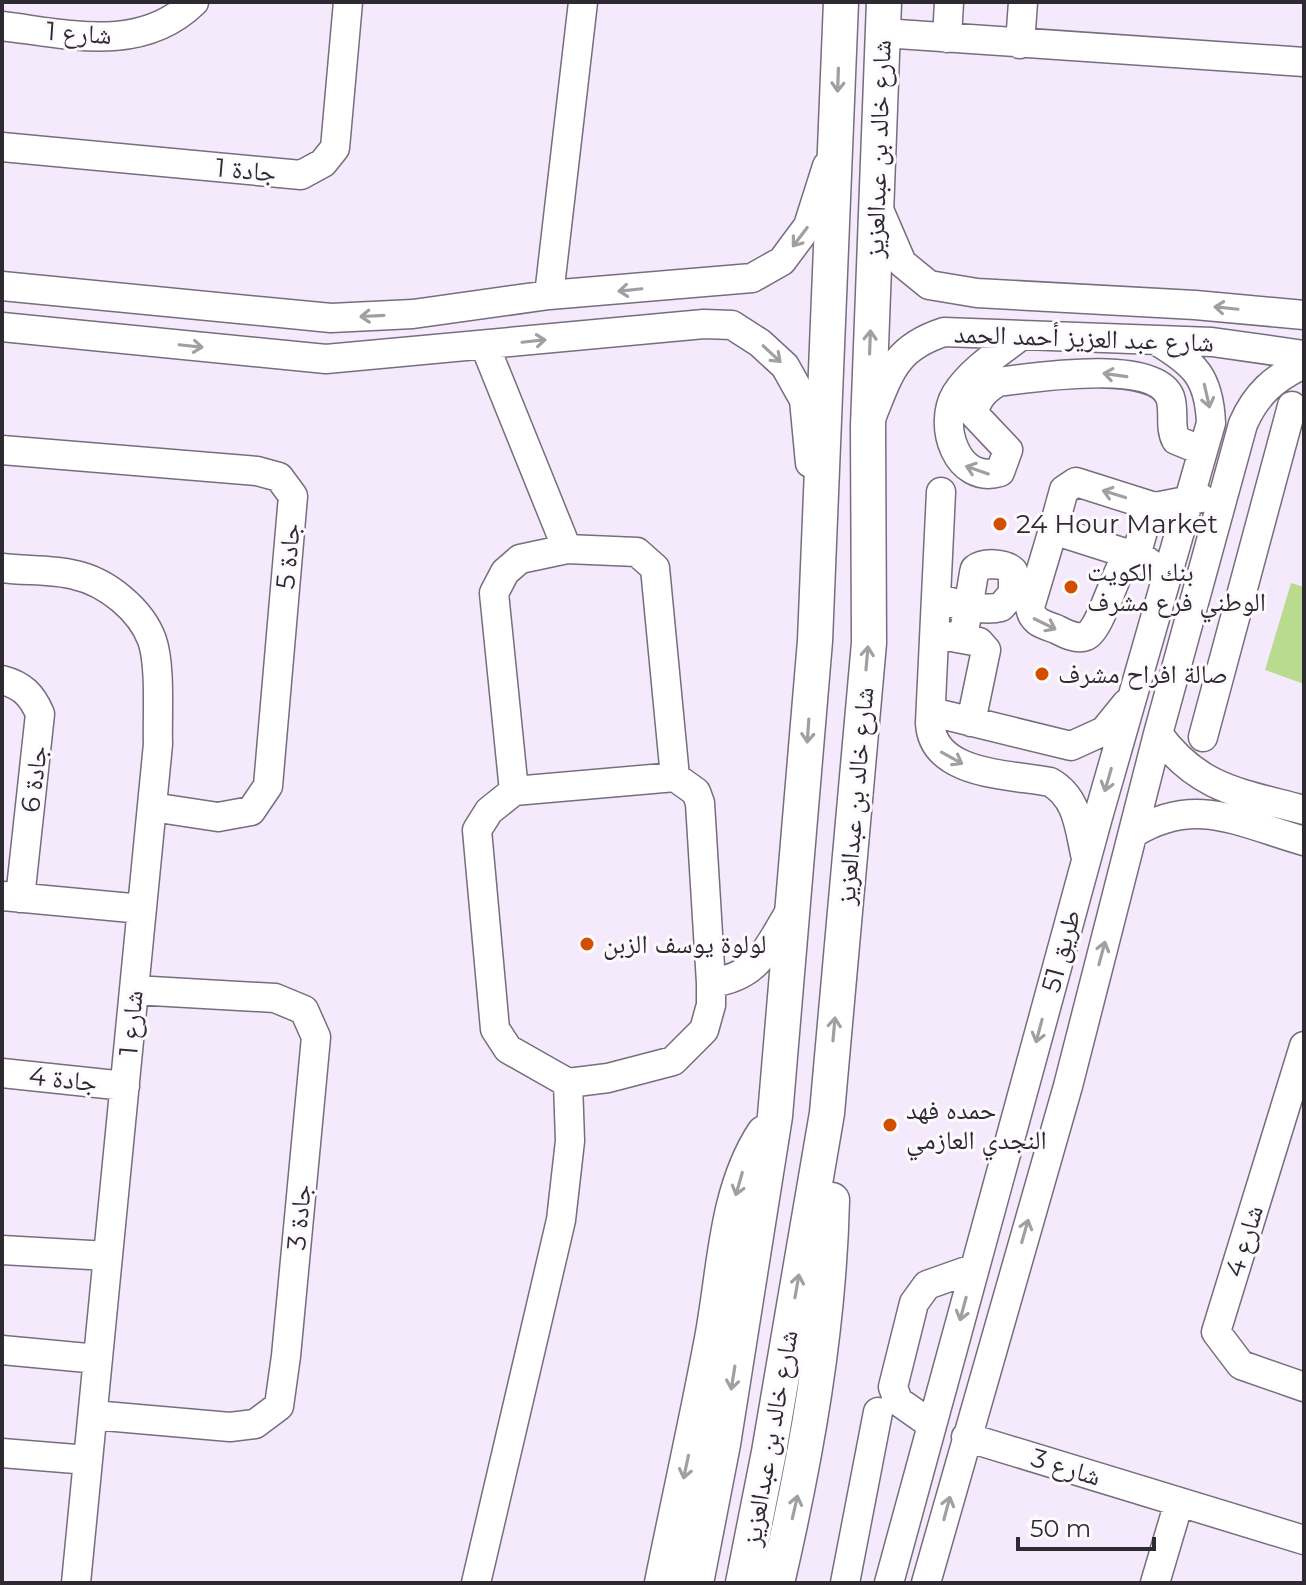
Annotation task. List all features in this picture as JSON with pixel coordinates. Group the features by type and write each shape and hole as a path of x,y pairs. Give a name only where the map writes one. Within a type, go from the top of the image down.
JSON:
{"main road":[{"name":"شارع خالد بن عبدالعزيز","path":"696,1583 723,1444 775,1116 795,904 819,570 841,2"},
{"name":"شارع خالد بن عبدالعزيز","path":"743,1583 769,1452 827,1113 869,643 868,426 884,18"},
{"path":"777,1583 801,1480 819,1369 832,1197 827,1113"},
{"path":"662,1583 712,1342 738,1184 750,1154 775,1116"}],"street":[{"name":"شارع 1","path":"2,26 106,39 149,32 194,2"},
{"name":"جادة 1","path":"2,147 301,175 323,163 335,148 348,2"},
{"path":"549,295 583,2"},
{"path":"947,38 949,2"},
{"path":"1020,44 1023,2"},
{"path":"884,18 947,38 1304,62"},
{"path":"2,286 331,318 413,314 549,295 752,278 782,261 808,226 836,138"},
{"name":"شارع عبد العزيز أحمد الحمد","path":"875,201 902,263 929,285 977,293 1304,315"},
{"path":"704,324 719,318 730,302 726,292 708,282"},
{"path":"53,332 80,328 91,315 82,302 57,291"},
{"path":"1006,293 989,304 986,313 988,323 1012,335 955,397 950,408 952,443 957,458 964,466 991,475 1000,472 1007,458 1008,450 1002,442 973,413 978,399 987,388 998,382 1086,373 1112,373 1151,382 1164,390 1170,397 1176,440 1203,451"},
{"path":"134,340 123,324 126,311 140,299"},
{"path":"2,327 326,359 704,324 732,325 760,343 785,366 804,400 819,570"},
{"name":"شارع عبد العزيز أحمد الحمد","path":"868,426 894,364 919,340 944,332 1212,342 1304,355"},
{"name":"طريق 51","path":"889,1583 1086,859 1211,423 1209,392 1199,374 1181,355 1157,341"},
{"path":"485,346 567,549"},
{"name":"طريق 51","path":"926,1583 1056,1125 1158,734 1249,411 1261,391 1280,375 1304,364"},
{"path":"1203,737 1292,406"},
{"name":"جادة 5","path":"2,450 257,471 279,477 293,496 268,786 251,811 218,817 152,807"},
{"path":"1150,506 1132,555 1114,577 1094,630 1085,637 1075,637 1037,622 1031,616 1030,607 1069,484 1076,482 1150,506 1176,506 1205,498 1221,502"},
{"path":"941,492 938,599 950,636"},
{"path":"1053,530 1132,555 1167,576"},
{"path":"514,791 494,593 505,572 520,559 567,549 637,552 655,568 675,777"},
{"name":"شارع 1","path":"2,568 77,575 107,589 132,608 152,641 158,744 76,1583"},
{"path":"938,599 968,605 950,636 932,712 934,744 948,759 1050,782 1061,788 1072,802 1086,859"},
{"path":"1185,635 1226,645"},
{"path":"950,636 979,642 987,655 971,722"},
{"name":"جادة 6","path":"2,680 21,686 33,698 40,714 11,897 142,909"},
{"path":"932,712 1058,746 1071,746 1094,738 1132,697"},
{"path":"1158,734 1210,800 1304,841"},
{"path":"1050,782 1062,766 1058,746"},
{"path":"675,777 696,792 700,803 711,1005 704,1030 673,1061 608,1078 568,1083 508,1049 495,1029 477,830 489,811 514,791 675,777"},
{"path":"1134,833 1210,800 1304,810"},
{"path":"711,983 743,976 756,966 795,904"},
{"name":"جادة 3","path":"93,1415 230,1427 255,1424 279,1406 286,1356 316,1037 304,1010 275,998 134,990"},
{"name":"شارع 4","path":"1304,1046 1295,1107 1216,1332 1241,1365 1304,1387"},
{"name":"جادة 4","path":"2,1073 125,1086"},
{"path":"476,1583 561,1220 570,1141 568,1083"},
{"path":"1017,1114 1056,1125"},
{"path":"1007,1148 1046,1158"},
{"path":"2,1250 108,1256"},
{"path":"932,1425 898,1401 893,1387 914,1303 927,1285 975,1268"},
{"path":"2,1350 98,1359"},
{"path":"845,1583 878,1412"},
{"name":"شارع 3","path":"966,1437 1304,1540"},
{"path":"2,1453 88,1460"},
{"path":"1155,1583 1179,1502"},
{"path":"859,1511 874,1506 909,1508"},
{"path":"859,1511 867,1523 901,1543"}],"green space":[{"path":"1291,583 1304,587 1304,684 1265,670"}],"place":[{"name":"24 Hour Market","path":"1000,524"},
{"name":"بنك الكويت الوطني فرع مشرف","path":"1071,587"},
{"name":"صالة افراح مشرف","path":"1042,674"},
{"name":"لولوة يوسف الزبن","path":"587,944"},
{"name":"حمده فهد النجدي العازمي","path":"890,1125"}]}
